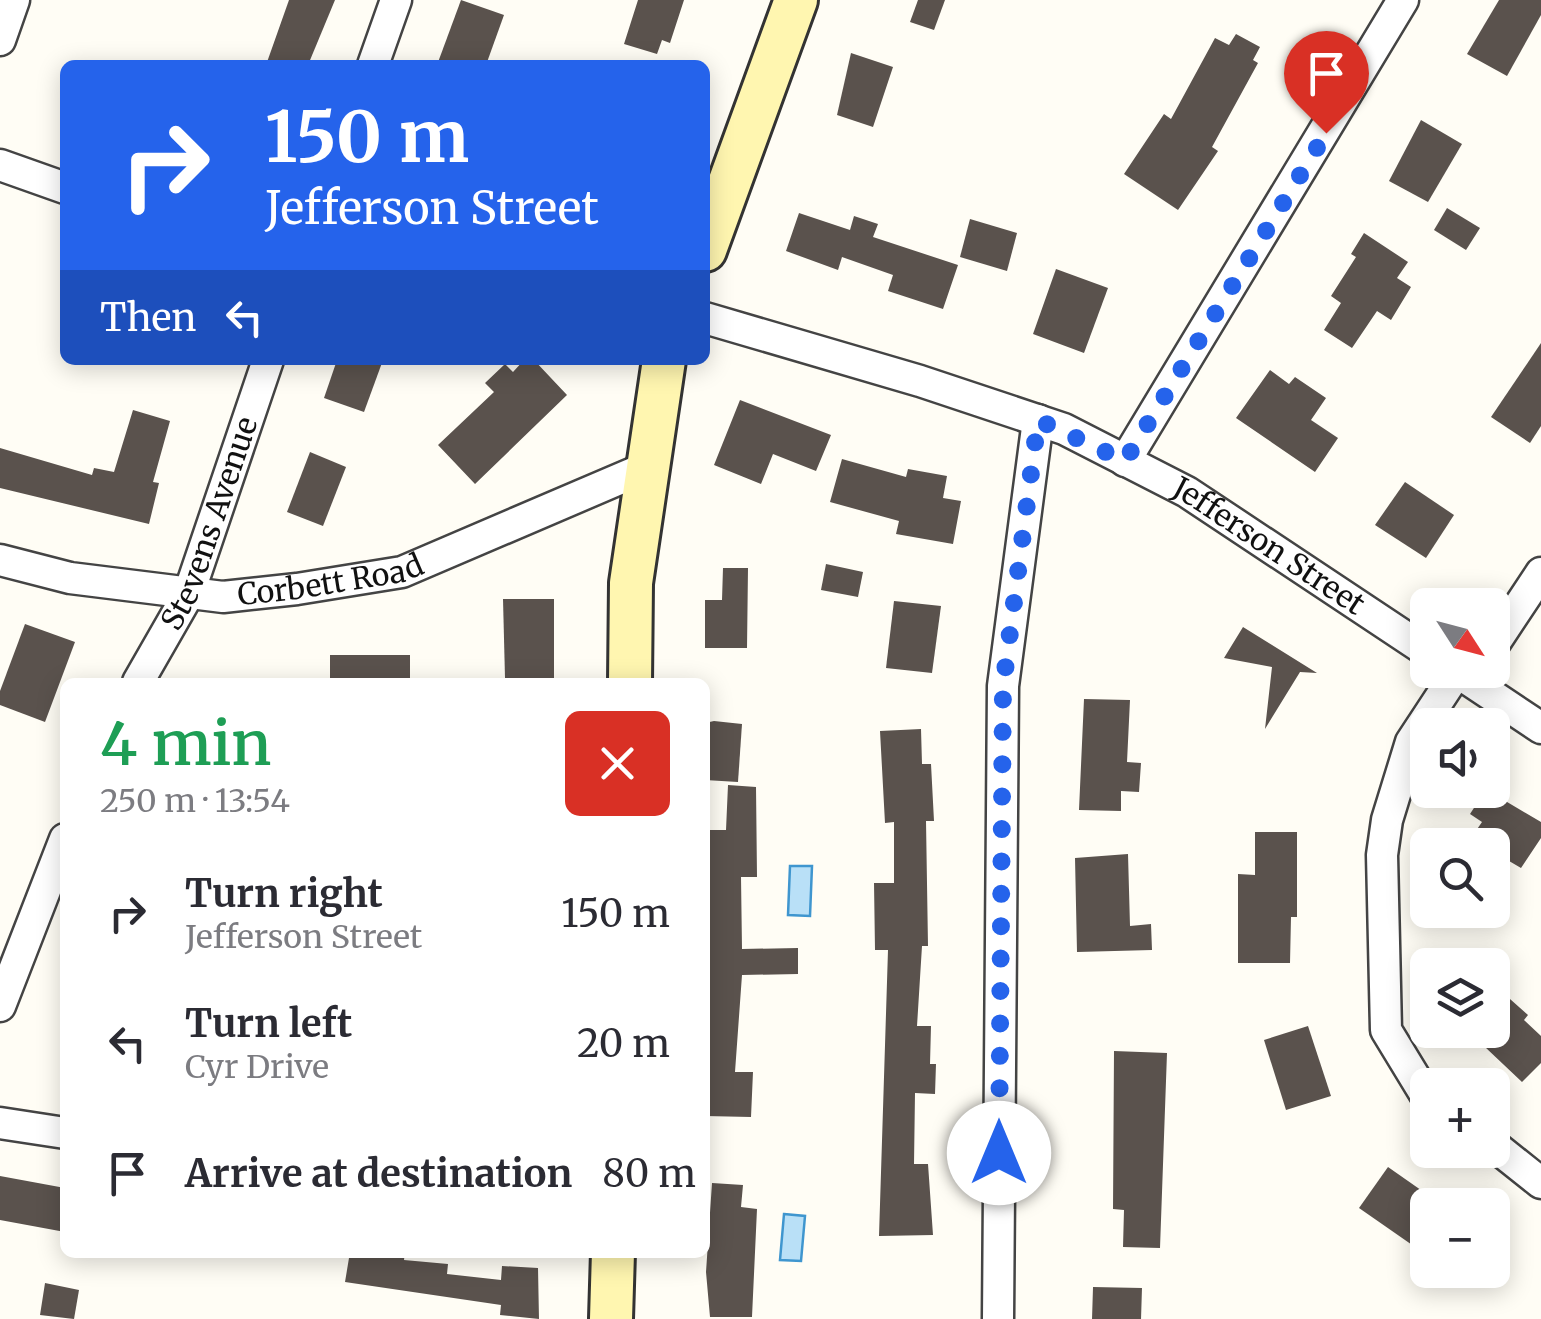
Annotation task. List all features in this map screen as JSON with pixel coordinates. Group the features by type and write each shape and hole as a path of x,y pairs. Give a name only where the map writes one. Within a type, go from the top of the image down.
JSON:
{"main road":[{"path":"710,236 796,0"},
{"path":"630,678 631,583 663,365"},
{"path":"611,1319 613,1258"}],"street":[{"path":"0,40 14,0"},
{"path":"375,60 396,0"},
{"path":"1125,461 1403,0"},
{"path":"0,165 60,186"},
{"name":"Jefferson Street","path":"710,320 1038,420 1186,492 1410,640"},
{"name":"Stevens Avenue","path":"140,678 189,593 266,365"},
{"path":"998,1319 1003,686 1038,420"},
{"name":"Corbett Road","path":"0,560 70,578 223,597 402,572 645,468"},
{"path":"1510,620 1541,573"},
{"path":"1410,1069 1386,1030 1382,856 1387,820 1412,742 1453,688"},
{"path":"1486,688 1541,728"},
{"path":"0,1006 60,859"},
{"path":"0,1123 60,1132"},
{"path":"1510,1158 1541,1183"}],"water":[{"path":"790,866 812,866 810,916 788,915"},
{"path":"784,1214 805,1216 801,1261 780,1260"}],"building":[{"path":"289,0 335,0 310,60 268,60"},
{"path":"461,0 504,15 488,60 439,60"},
{"path":"638,0 684,0 670,43 662,40 657,54 624,44"},
{"path":"918,0 945,0 934,30 910,22"},
{"path":"1499,0 1541,0 1541,15 1507,76 1467,54"},
{"path":"1236,34 1260,47 1253,60 1258,63 1212,147 1218,151 1178,210 1124,174 1164,114 1171,119 1215,38 1229,45"},
{"path":"851,53 893,67 873,127 837,115"},
{"path":"1421,120 1462,144 1428,202 1389,181"},
{"path":"1447,208 1480,228 1466,250 1434,230"},
{"path":"799,213 850,230 854,216 878,224 873,237 958,265 943,309 888,291 893,275 842,257 838,270 786,251"},
{"path":"970,219 1017,233 1007,271 960,257"},
{"path":"1364,233 1408,262 1397,278 1411,287 1391,320 1377,311 1352,348 1324,330 1341,303 1331,296 1356,257 1351,254"},
{"path":"1056,269 1108,288 1084,353 1033,334"},
{"path":"1541,343 1541,426 1530,443 1491,417"},
{"path":"335,365 381,365 364,412 324,398"},
{"path":"504,365 513,372 519,365 539,365 567,395 475,484 438,445 494,392 485,383"},
{"path":"1270,370 1289,384 1295,377 1326,398 1311,420 1338,438 1315,472 1236,418"},
{"path":"740,400 831,435 816,471 773,454 761,484 714,465"},
{"path":"133,410 170,421 153,482 159,483 149,524 0,488 0,448 92,475 94,468 114,472"},
{"path":"310,452 346,467 323,526 287,512"},
{"path":"842,459 906,477 908,469 947,476 943,498 961,501 953,544 896,534 899,521 830,502"},
{"path":"1405,482 1454,515 1426,558 1375,525"},
{"path":"826,564 863,572 858,597 821,590"},
{"path":"723,568 748,568 747,648 705,648 705,600 722,600"},
{"path":"503,599 554,599 554,678 505,678"},
{"path":"894,601 941,606 932,673 886,668"},
{"path":"25,624 75,642 45,722 0,705 0,691"},
{"path":"1243,627 1317,673 1300,672 1265,729 1272,667 1224,658"},
{"path":"330,655 410,655 410,678 330,678"},
{"path":"1084,699 1130,700 1127,762 1141,763 1139,792 1121,791 1121,811 1079,810"},
{"path":"710,722 742,724 738,782 710,780"},
{"path":"921,729 922,764 931,764 934,821 926,821 928,946 922,946 917,1026 931,1026 930,1064 936,1064 935,1094 915,1093 914,1164 928,1164 933,1235 879,1236 888,950 875,950 874,883 894,883 894,822 885,823 880,731"},
{"path":"728,785 756,787 757,877 741,877 742,949 798,948 798,974 742,975 735,1072 753,1072 751,1117 710,1116 710,830 726,830"},
{"path":"1510,804 1541,822 1541,838 1521,868 1510,862 1510,828 1478,828 1482,822 1470,814 1474,808 1510,808"},
{"path":"1255,832 1297,832 1297,917 1291,917 1290,963 1238,963 1238,874 1255,875"},
{"path":"1128,854 1130,926 1151,924 1152,950 1077,952 1075,858"},
{"path":"1510,999 1528,1015 1524,1020 1541,1036 1541,1063 1522,1082 1486,1048 1510,1048"},
{"path":"1308,1026 1331,1096 1286,1110 1264,1040"},
{"path":"1114,1051 1167,1053 1160,1248 1123,1247 1124,1210 1113,1209"},
{"path":"1388,1167 1418,1188 1410,1188 1410,1243 1359,1208"},
{"path":"0,1176 60,1187 60,1231 0,1220"},
{"path":"712,1183 743,1185 741,1207 757,1209 752,1317 710,1317 706,1272 710,1258"},
{"path":"349,1258 404,1258 448,1264 447,1274 501,1280 502,1266 538,1268 539,1319 500,1315 501,1305 345,1282"},
{"path":"45,1283 79,1290 74,1319 40,1315"},
{"path":"1093,1287 1142,1288 1141,1319 1092,1319"}],"route":[{"path":"999,1153 1003,686 1038,420 1125,461 1326,133"}]}
